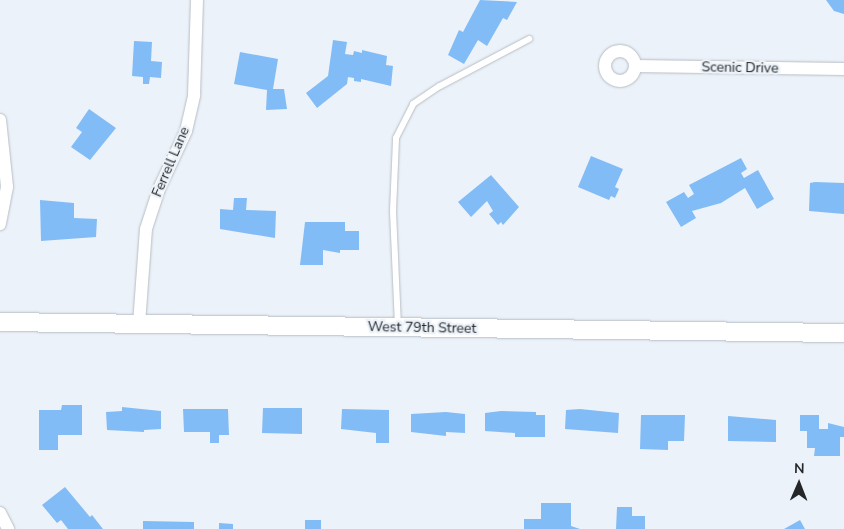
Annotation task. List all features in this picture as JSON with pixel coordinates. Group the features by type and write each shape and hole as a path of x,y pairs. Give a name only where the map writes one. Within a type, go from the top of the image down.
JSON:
{"main road":[{"name":"West 79th Street","path":"0,322 844,333"}],"street":[{"name":"Ferrell Lane","path":"139,324 146,229 159,189 186,131 194,95 197,0"},
{"name":"Scenic Drive","path":"635,66 844,69"},
{"path":"0,120 7,187 0,224"},
{"path":"0,513 8,529"}],"lane":[{"path":"398,327 393,211 396,138 413,104 440,86 528,39"}],"building":[{"path":"480,0 517,2 507,20 503,18 487,46 478,40 464,64 448,55 459,30 463,32"},
{"path":"826,0 844,0 844,14 834,11"},
{"path":"333,40 347,42 345,54 353,55 354,51 362,53 362,50 387,56 386,65 393,66 391,86 361,79 361,82 354,81 354,78 348,77 347,84 317,108 306,93 328,76"},
{"path":"134,41 152,42 151,61 162,62 161,78 150,77 149,84 143,84 143,77 132,76"},
{"path":"240,52 278,59 273,89 284,89 287,109 266,110 267,90 234,84"},
{"path":"89,109 116,128 90,160 71,147 82,132 76,128"},
{"path":"591,156 623,169 615,187 619,189 615,198 611,196 609,200 578,187"},
{"path":"741,158 747,169 741,173 744,178 758,170 774,199 757,209 745,188 721,203 692,211 696,218 681,227 666,202 684,192 688,198 694,194 689,185"},
{"path":"491,175 519,207 503,225 501,222 498,225 489,214 493,211 487,201 471,217 458,202"},
{"path":"810,183 844,183 844,214 809,211"},
{"path":"234,198 247,198 246,210 276,211 275,238 220,229 220,209 233,210"},
{"path":"40,200 74,203 74,218 97,219 96,237 41,241"},
{"path":"305,222 345,222 345,231 359,231 359,250 340,250 340,253 323,250 323,265 300,265"},
{"path":"62,405 82,405 82,435 58,435 58,450 39,450 39,410 61,410"},
{"path":"122,407 161,411 161,429 144,430 144,432 107,430 106,412 122,411"},
{"path":"263,408 302,408 302,434 262,433"},
{"path":"183,409 228,409 229,435 219,435 219,443 210,443 210,432 184,432"},
{"path":"342,409 389,410 389,443 376,443 376,433 341,429"},
{"path":"580,409 619,413 618,433 565,429 566,410"},
{"path":"501,411 536,412 536,415 545,415 545,437 515,437 515,433 485,431 485,413"},
{"path":"446,412 465,414 465,433 446,432 446,436 411,432 411,414"},
{"path":"641,415 685,415 684,441 668,441 668,450 640,449"},
{"path":"800,415 819,415 819,429 828,429 828,423 844,427 844,437 840,437 840,456 814,456 815,448 807,448 807,431 800,431"},
{"path":"728,416 776,420 776,442 728,441"},
{"path":"65,487 90,517 92,515 103,529 68,529 61,520 57,523 42,505"},
{"path":"541,503 571,503 571,526 580,529 524,529 524,519 541,519"},
{"path":"617,507 632,507 632,516 645,516 645,529 616,529"},
{"path":"305,520 321,520 321,529 305,529"},
{"path":"800,520 805,529 784,529"},
{"path":"143,521 194,522 194,529 143,529"},
{"path":"219,523 233,524 233,529 219,529"}]}
